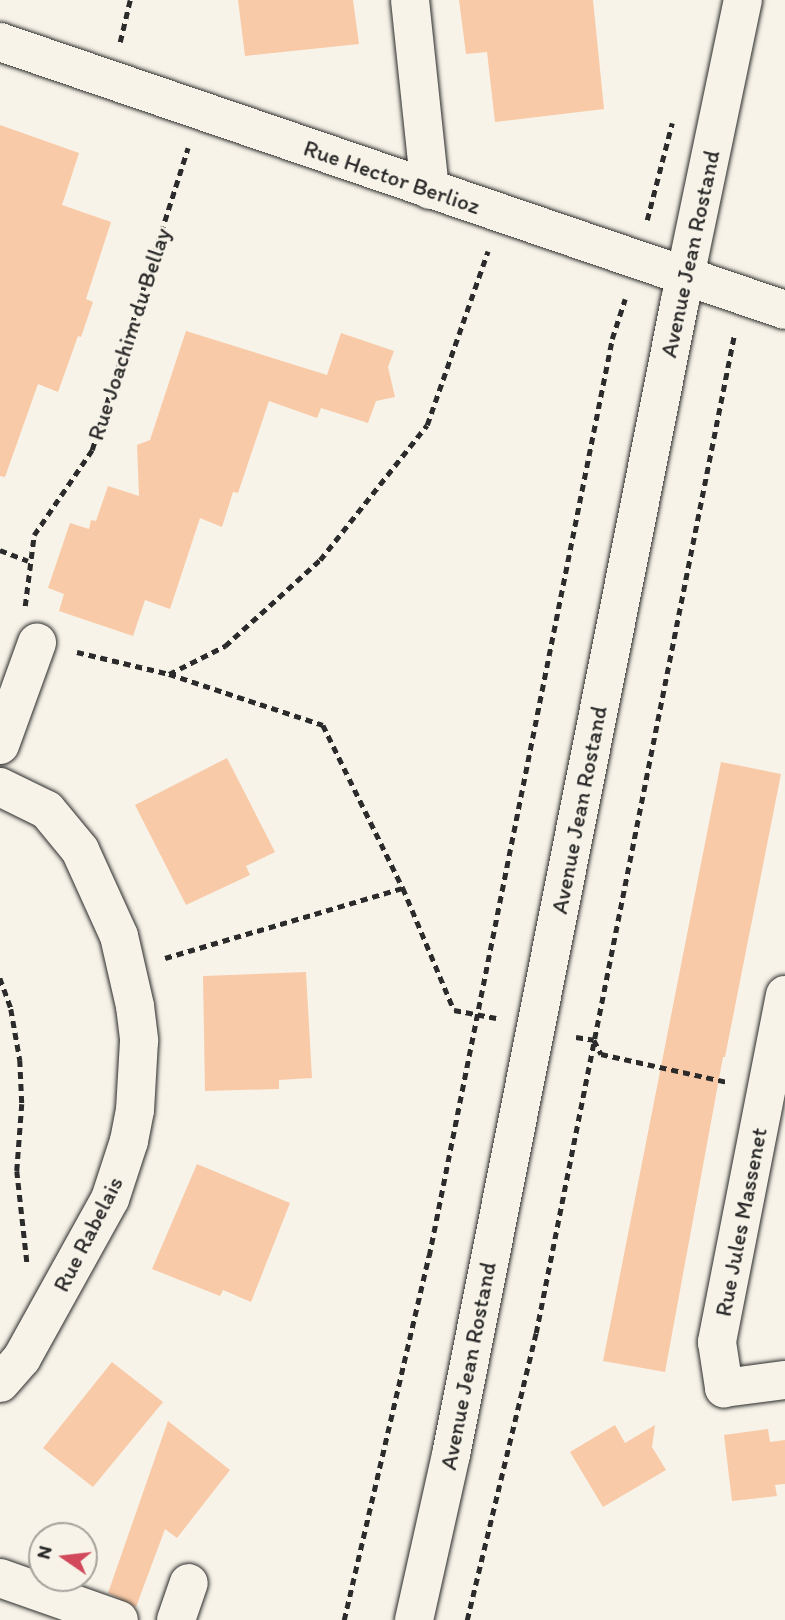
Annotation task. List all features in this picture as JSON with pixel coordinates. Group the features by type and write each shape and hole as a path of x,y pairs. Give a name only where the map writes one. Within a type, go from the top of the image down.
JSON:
{"street":[{"path":"410,0 430,190"},
{"name":"Avenue Jean Rostand","path":"414,1620 451,1455 685,277 743,0"},
{"name":"Rue Hector Berlioz","path":"0,42 785,310"},
{"path":"0,745 37,643"},
{"name":"Rue Rabelais","path":"0,787 47,810 74,842 107,904 128,969 139,1041 133,1120 120,1173 110,1199 22,1358 0,1382"},
{"name":"Rue Jules Massenet","path":"785,995 717,1342 724,1388 785,1380"},
{"path":"0,1578 120,1620"},
{"path":"176,1620 189,1583"}],"path":[{"name":"Rue Joachim du Bellay","path":"37,643 24,608 28,561 34,535 92,450 200,111"},
{"path":"344,1620 429,1256 612,339 637,261 673,117"},
{"path":"169,674 225,646 320,560 427,425 501,214"},
{"path":"467,1620 536,1332 742,295"},
{"path":"0,550 28,561"},
{"path":"37,643 169,674 323,725 403,888 454,1010 594,1040"},
{"path":"128,969 403,888"},
{"path":"0,978 11,1009 20,1060 22,1104 17,1171 27,1267"},
{"path":"594,1040 601,1054 766,1090"}],"building":[{"path":"238,0 353,0 359,44 245,56"},
{"path":"459,0 593,0 604,109 495,122 487,52 466,54"},
{"path":"0,125 79,153 62,205 111,222 86,299 93,302 81,337 78,336 58,392 38,384 5,477 0,476"},
{"path":"186,331 327,375 341,333 394,351 388,367 395,397 376,401 368,423 321,408 317,418 269,401 238,493 233,492 222,527 200,518 170,609 145,600 133,636 59,611 64,594 48,588 70,523 89,529 91,520 96,521 108,486 139,496 137,445 150,440"},
{"path":"227,758 275,852 246,866 250,875 186,905 135,805"},
{"path":"721,762 781,774 723,1057 665,1372 603,1361"},
{"path":"306,972 312,1078 279,1080 279,1089 205,1091 203,976"},
{"path":"197,1164 290,1203 251,1302 223,1290 220,1296 152,1269"},
{"path":"112,1362 163,1402 93,1487 43,1448"},
{"path":"168,1421 230,1470 177,1538 165,1529 136,1607 108,1593"},
{"path":"615,1425 625,1443 655,1425 652,1447 666,1470 603,1507 570,1452"},
{"path":"768,1429 770,1442 785,1440 785,1484 775,1485 777,1496 732,1501 724,1435"}]}
